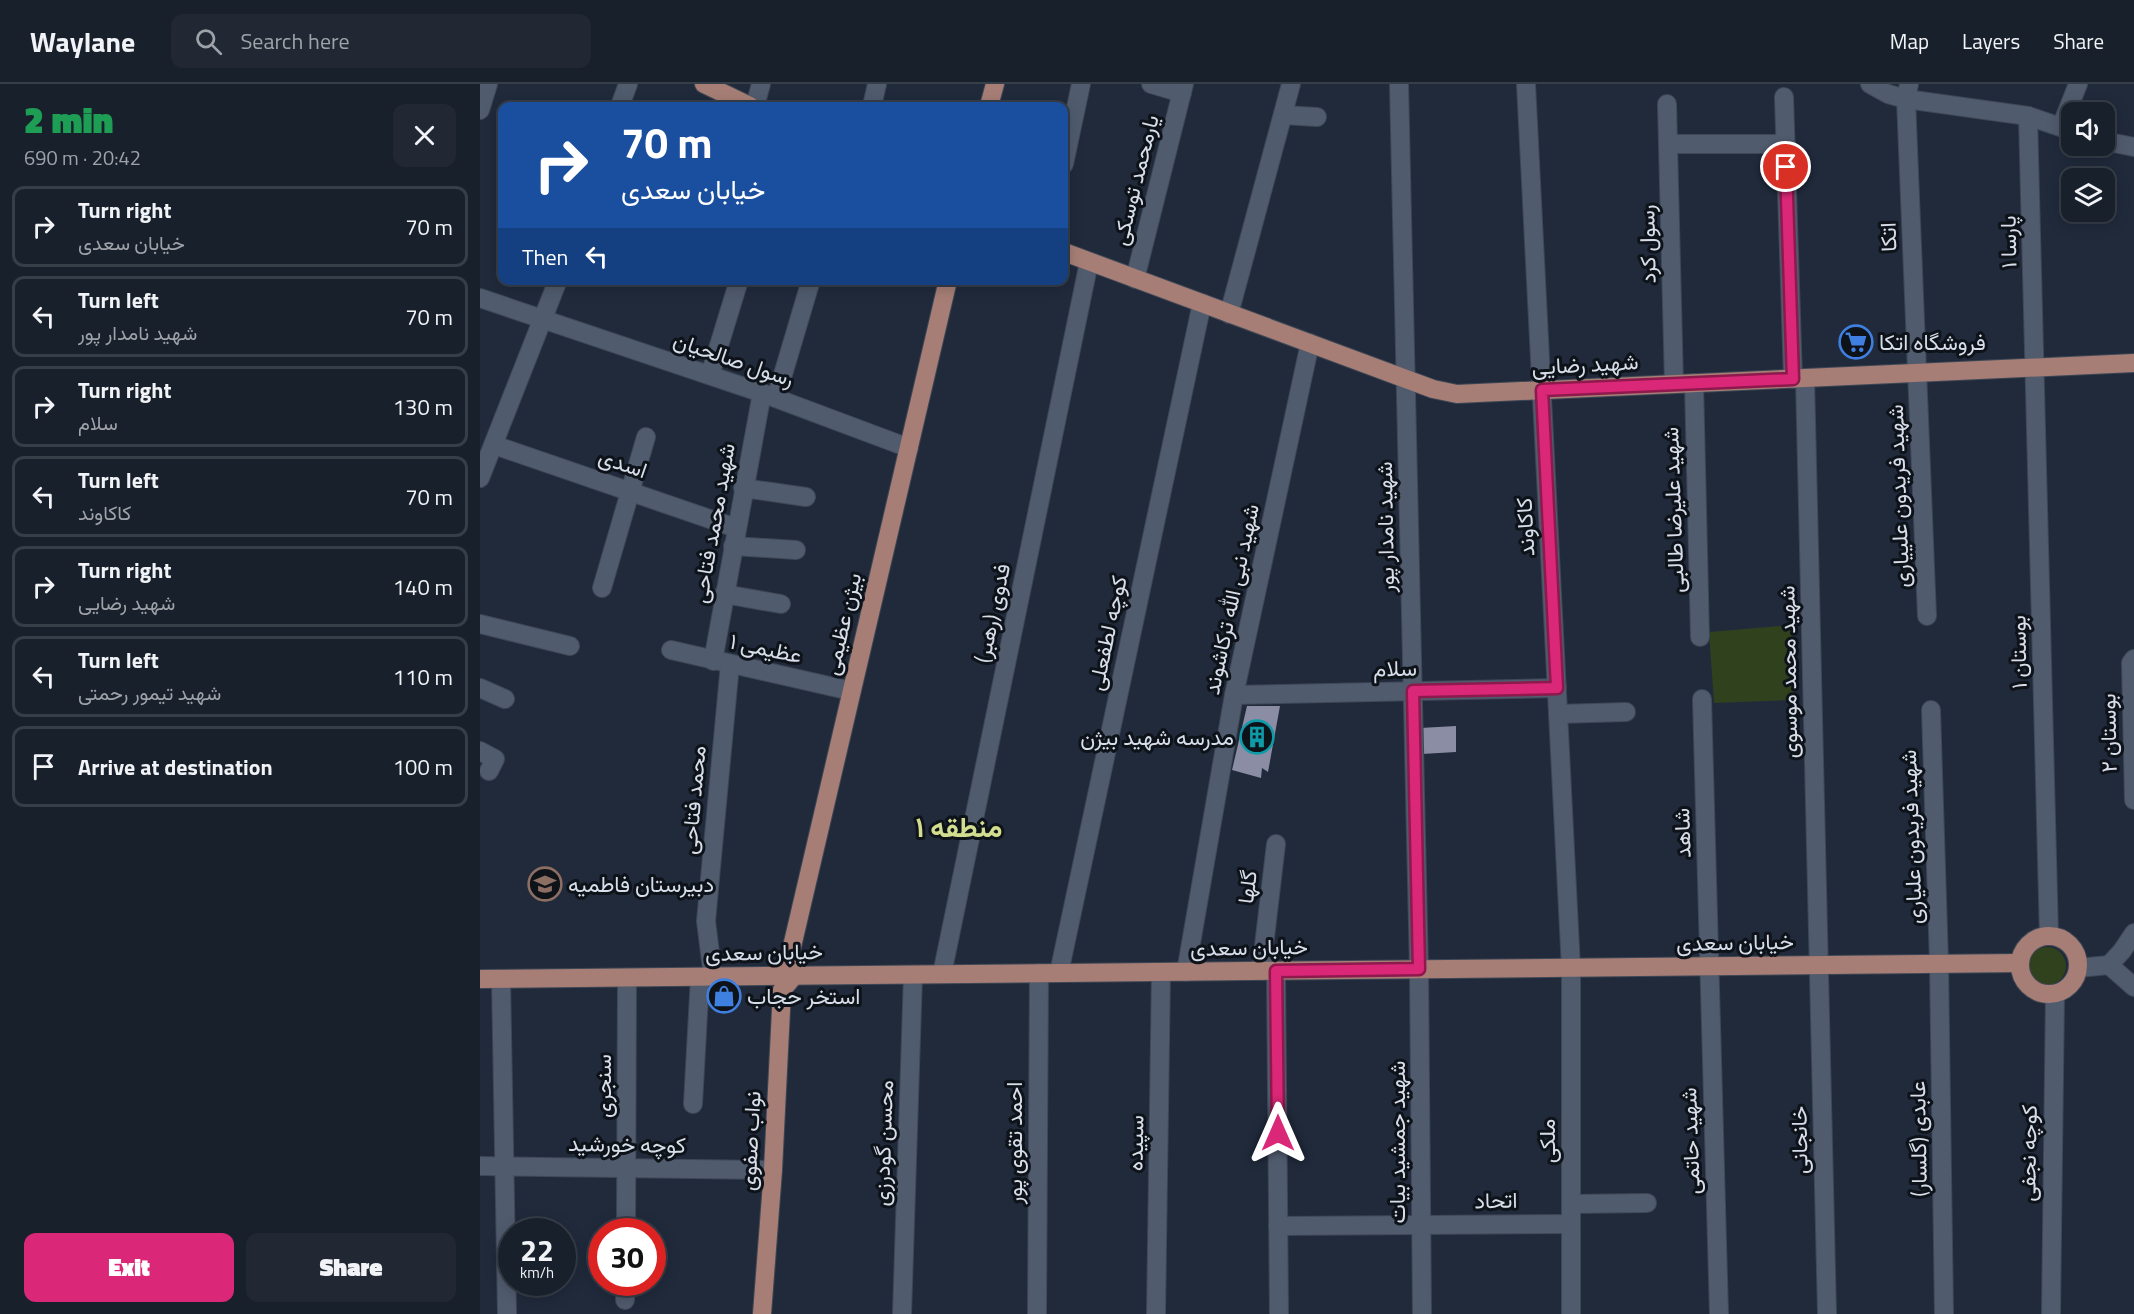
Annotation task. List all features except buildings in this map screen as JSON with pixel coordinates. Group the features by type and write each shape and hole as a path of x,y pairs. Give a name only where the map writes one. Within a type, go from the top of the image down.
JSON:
{"main road":[{"path":"704,84 742,102"},
{"path":"990,102 995,84"},
{"name":"شهید رضایی","path":"1068,254 1406,379 1457,394 2134,363"},
{"name":"بیژن عظیمی","path":"794,976 787,968 947,285"},
{"path":"2049,936 2067,942 2077,958 2078,968 2070,985 2055,994 2037,992 2029,987 2020,972 2019,963 2022,954 2032,941 2049,936"},
{"name":"خیابان سعدی","path":"480,979 2019,963"},
{"name":"نواب صفوی","path":"762,1314 773,1170 782,990 794,976"}],"street":[{"path":"480,110 488,84"},
{"path":"621,102 628,84"},
{"path":"756,102 761,84"},
{"path":"873,102 877,84"},
{"path":"1068,145 1081,84"},
{"path":"1151,84 1183,89"},
{"path":"1229,314 1291,84"},
{"name":"شهید نامدار پور","path":"1399,84 1419,969"},
{"name":"کاکاوند","path":"1526,84 1571,968"},
{"path":"1870,84 1888,94 1908,91 2028,116 2061,127"},
{"path":"2073,102 2078,84"},
{"name":"یارمحمد توسکی","path":"1135,279 1183,89"},
{"name":"اتکا","path":"1908,91 1917,373"},
{"name":"شهید محمد موسوی","path":"1784,97 1799,378 1819,965"},
{"name":"رسول کرد","path":"1667,104 1674,384"},
{"path":"1283,116 1317,117"},
{"name":"پارسا ۱","path":"2028,116 2035,368"},
{"path":"2115,143 2134,147"},
{"path":"1668,144 1785,144"},
{"name":"فدوی (رهبر)","path":"942,974 1089,262"},
{"path":"480,477 556,285"},
{"path":"710,375 737,285"},
{"name":"شهید محمد فتاحی","path":"721,662 724,594 744,488 769,396 809,285"},
{"name":"رسول صالحیان","path":"480,298 710,375 909,448"},
{"name":"کوچه لطفعلی","path":"1059,973 1202,303"},
{"name":"شهید نبی الله ترکاشوند","path":"1186,972 1234,695 1310,343"},
{"name":"بوستان ۱","path":"2035,368 2049,936"},
{"name":"شهید فریدون علییاری","path":"1917,373 1927,616"},
{"name":"شهید علیرضا طالبی","path":"1694,383 1700,637"},
{"path":"602,588 646,437"},
{"name":"اسدی","path":"494,445 736,528"},
{"path":"744,488 806,497"},
{"path":"733,546 796,550"},
{"path":"724,594 781,604"},
{"path":"480,624 570,646"},
{"name":"عظیمی ۱","path":"671,650 851,691"},
{"name":"بوستان ۲","path":"2132,661 2134,800"},
{"name":"محمد فتاحی","path":"693,1104 706,977 706,921 721,662"},
{"path":"480,688 505,699"},
{"name":"سلام","path":"1234,695 1557,688"},
{"name":"شاهد","path":"1702,699 1709,966"},
{"name":"شهید فریدون علیاری","path":"1931,710 1940,963"},
{"path":"1558,714 1626,712"},
{"path":"480,751 495,759 489,771"},
{"name":"گلها","path":"1276,844 1269,971 1279,1314"},
{"path":"2078,968 2109,965 2134,933"},
{"name":"عابدی (گلسار)","path":"1940,963 1944,1314"},
{"name":"خانجانی","path":"1819,965 1827,1314"},
{"path":"2109,965 2134,987"},
{"name":"شهید حاتمی","path":"1709,966 1719,1314"},
{"name":"ملکی","path":"1571,968 1571,1314"},
{"name":"شهید جمشید بیات","path":"1419,969 1422,1314"},
{"name":"سپیده","path":"1156,1314 1161,972"},
{"name":"احمد تقوی پور","path":"1036,1314 1040,973"},
{"name":"محسن گودرزی","path":"902,1314 913,975"},
{"name":"سنجری","path":"626,1218 627,978"},
{"path":"501,979 507,1314"},
{"name":"کوچه نجفی","path":"2051,1314 2055,994"},
{"name":"کوچه خورشید","path":"480,1166 773,1170"},
{"path":"1571,1203 1647,1203"},
{"name":"اتحاد","path":"1278,1226 1571,1224"}],"green space":[{"path":"1793,625 1794,700 1714,703 1709,632"},
{"path":"2047,947 2060,953 2066,966 2060,979 2047,985 2034,979 2028,966 2034,953"}],"place":[{"name":"فروشگاه اتکا","path":"1856,342"},
{"name":"مدرسه شهید بیژن","path":"1257,737"},
{"name":"دبیرستان فاطمیه","path":"545,884"},
{"name":"استخر حجاب","path":"724,996"}],"district":[{"name":"منطقه ۱","path":"959,826"}],"route":[{"path":"1278,1133 1276,971 1419,969 1413,691 1557,688 1542,390 1793,379 1786,167"}]}
